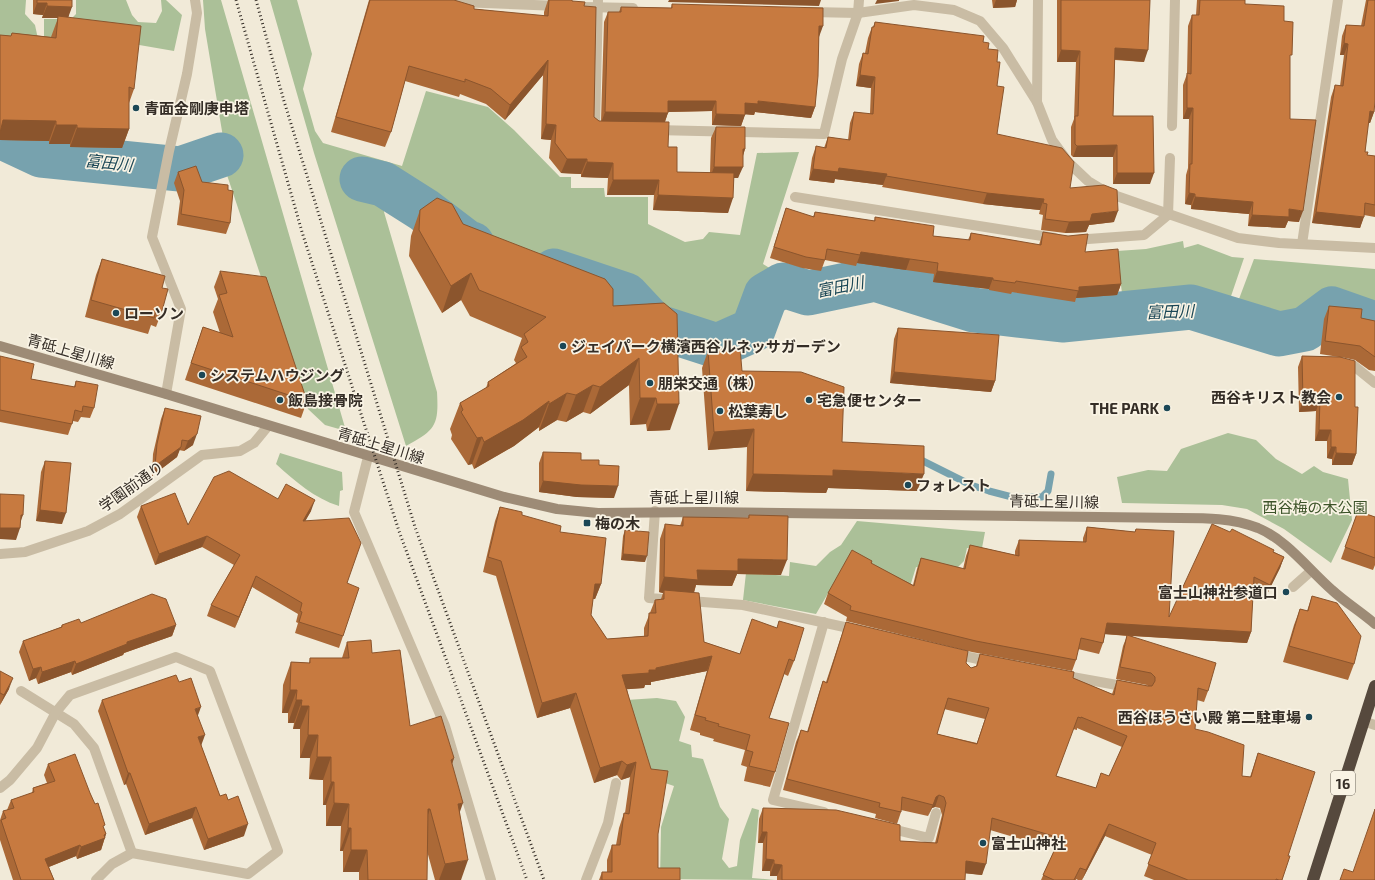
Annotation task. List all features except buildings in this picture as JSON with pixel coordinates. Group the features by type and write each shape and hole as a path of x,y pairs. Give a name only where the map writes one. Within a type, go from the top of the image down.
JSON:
{"highway":[{"name":"16","path":"1313,880 1375,686"}],"main road":[{"name":"青砥上星川線","path":"0,346 166,394 504,498 557,509 598,513 655,512 1212,518 1237,522 1258,528 1281,540 1311,571 1341,598 1375,624"}],"street":[{"path":"166,394 181,309 152,237 169,151 187,74 197,13 195,0"},
{"path":"641,130 824,134 842,59 858,13 858,0"},
{"path":"1038,0 1038,102"},
{"path":"1172,126 1175,0"},
{"path":"1302,244 1338,0"},
{"path":"459,2 571,6 598,4 645,8"},
{"path":"598,4 594,129 602,129"},
{"path":"803,12 858,13 914,5 944,4 980,21 1003,48 1038,102 1052,140 1069,163 1088,181 1108,193 1238,238 1302,244 1375,248"},
{"path":"795,197 1065,240 1144,235 1168,215 1170,158"},
{"path":"1330,362 1354,366 1375,383"},
{"name":"学園前通り","path":"0,554 25,552 88,531 120,514 202,455 240,451 254,443 268,426"},
{"path":"368,457 354,512 445,726 491,880"},
{"path":"655,512 648,598 742,605 870,633"},
{"path":"1293,587 1311,571"},
{"path":"824,622 773,800 834,814"},
{"path":"948,653 970,662 1001,664"},
{"path":"0,788 10,780 37,748 56,712 70,695 176,657 210,671 278,851 248,874 132,853 112,864 96,880"},
{"path":"1054,674 1138,689"},
{"path":"21,691 74,724 94,748 132,853"},
{"path":"1363,721 1375,725"},
{"path":"586,880 608,824 616,783"},
{"path":"877,826 928,838 936,813"}],"green space":[{"path":"0,0 26,0 25,14 35,25 38,39 0,52"},
{"path":"76,0 126,0 132,15 138,22 156,23 162,11 161,0 166,0 182,15 174,51 93,37 44,40 44,19 71,19 76,14"},
{"path":"203,0 221,0 346,431 325,425 308,409 270,304 223,163 223,137 205,29"},
{"path":"270,0 297,0 312,54 303,89 315,131 323,143 402,166 426,91 488,107 514,130 560,177 571,177 571,188 604,188 605,197 648,197 648,224 685,242 703,239 709,232 740,235 757,153 799,152 763,264 784,277 766,288 747,326 719,338 659,322 629,292 466,237 436,209 408,190 398,175 388,175 384,212 437,392 437,413 433,426 423,436 406,446 314,153"},
{"path":"1183,241 1184,248 1198,244 1232,257 1244,258 1228,305 1272,320 1276,330 1186,301 1123,302 1117,251 1146,249"},
{"path":"1254,259 1375,269 1375,310 1366,308 1364,301 1330,301 1322,298 1285,323 1278,312 1239,299"},
{"name":"西谷梅の木公園","path":"1228,433 1256,440 1276,459 1302,474 1314,466 1323,472 1348,479 1352,520 1331,563 1284,529 1247,509 1222,505 1122,503 1117,477 1148,470 1167,471 1181,449"},
{"path":"280,453 342,472 343,490 340,491 339,506 313,494 276,464"},
{"path":"857,521 985,532 982,548 967,548 964,561 950,575 916,567 909,590 848,559 816,614 743,600 746,573 789,576 790,562 816,566 830,552 841,545"},
{"path":"657,698 676,701 685,717 679,741 691,745 692,757 703,759 720,807 729,819 722,859 729,868 737,866 740,840 752,808 759,810 752,878 775,880 660,879 661,827 674,786 650,778 626,700"}],"waterway":[{"name":"富田川","path":"0,136 41,155 180,169 221,155"},
{"name":"富田川","path":"362,179 383,184 424,210 466,242 472,244"},
{"name":"富田川","path":"554,271 626,295 655,326 717,346 753,330 766,295 783,285 808,293 875,279 974,310 1062,320 1191,307 1279,334 1305,329 1332,309 1375,324"},
{"path":"916,460 921,460 971,485 1012,497 1042,497 1048,491 1051,474"}],"railway":[{"path":"236,0 302,232 399,531 527,880"},
{"path":"256,0 284,101 415,527 544,880"}],"place":[{"name":"青面金剛庚申塔","path":"136,108"},
{"name":"ローソン","path":"116,313"},
{"name":"ジェイパーク横濱西谷ルネッサガーデン","path":"563,346"},
{"name":"システムハウジング","path":"202,375"},
{"name":"朋栄交通（株）","path":"650,383"},
{"name":"西谷キリスト教会","path":"1339,397"},
{"name":"飯島接骨院","path":"280,400"},
{"name":"宅急便センター","path":"809,400"},
{"name":"THE PARK","path":"1167,408"},
{"name":"松葉寿し","path":"720,411"},
{"name":"フォレスト","path":"908,485"},
{"name":"梅の木","path":"587,523"},
{"name":"富士山神社参道口","path":"1286,592"},
{"name":"西谷ほうさい殿 第二駐車場","path":"1309,717"},
{"name":"富士山神社","path":"983,843"}]}
